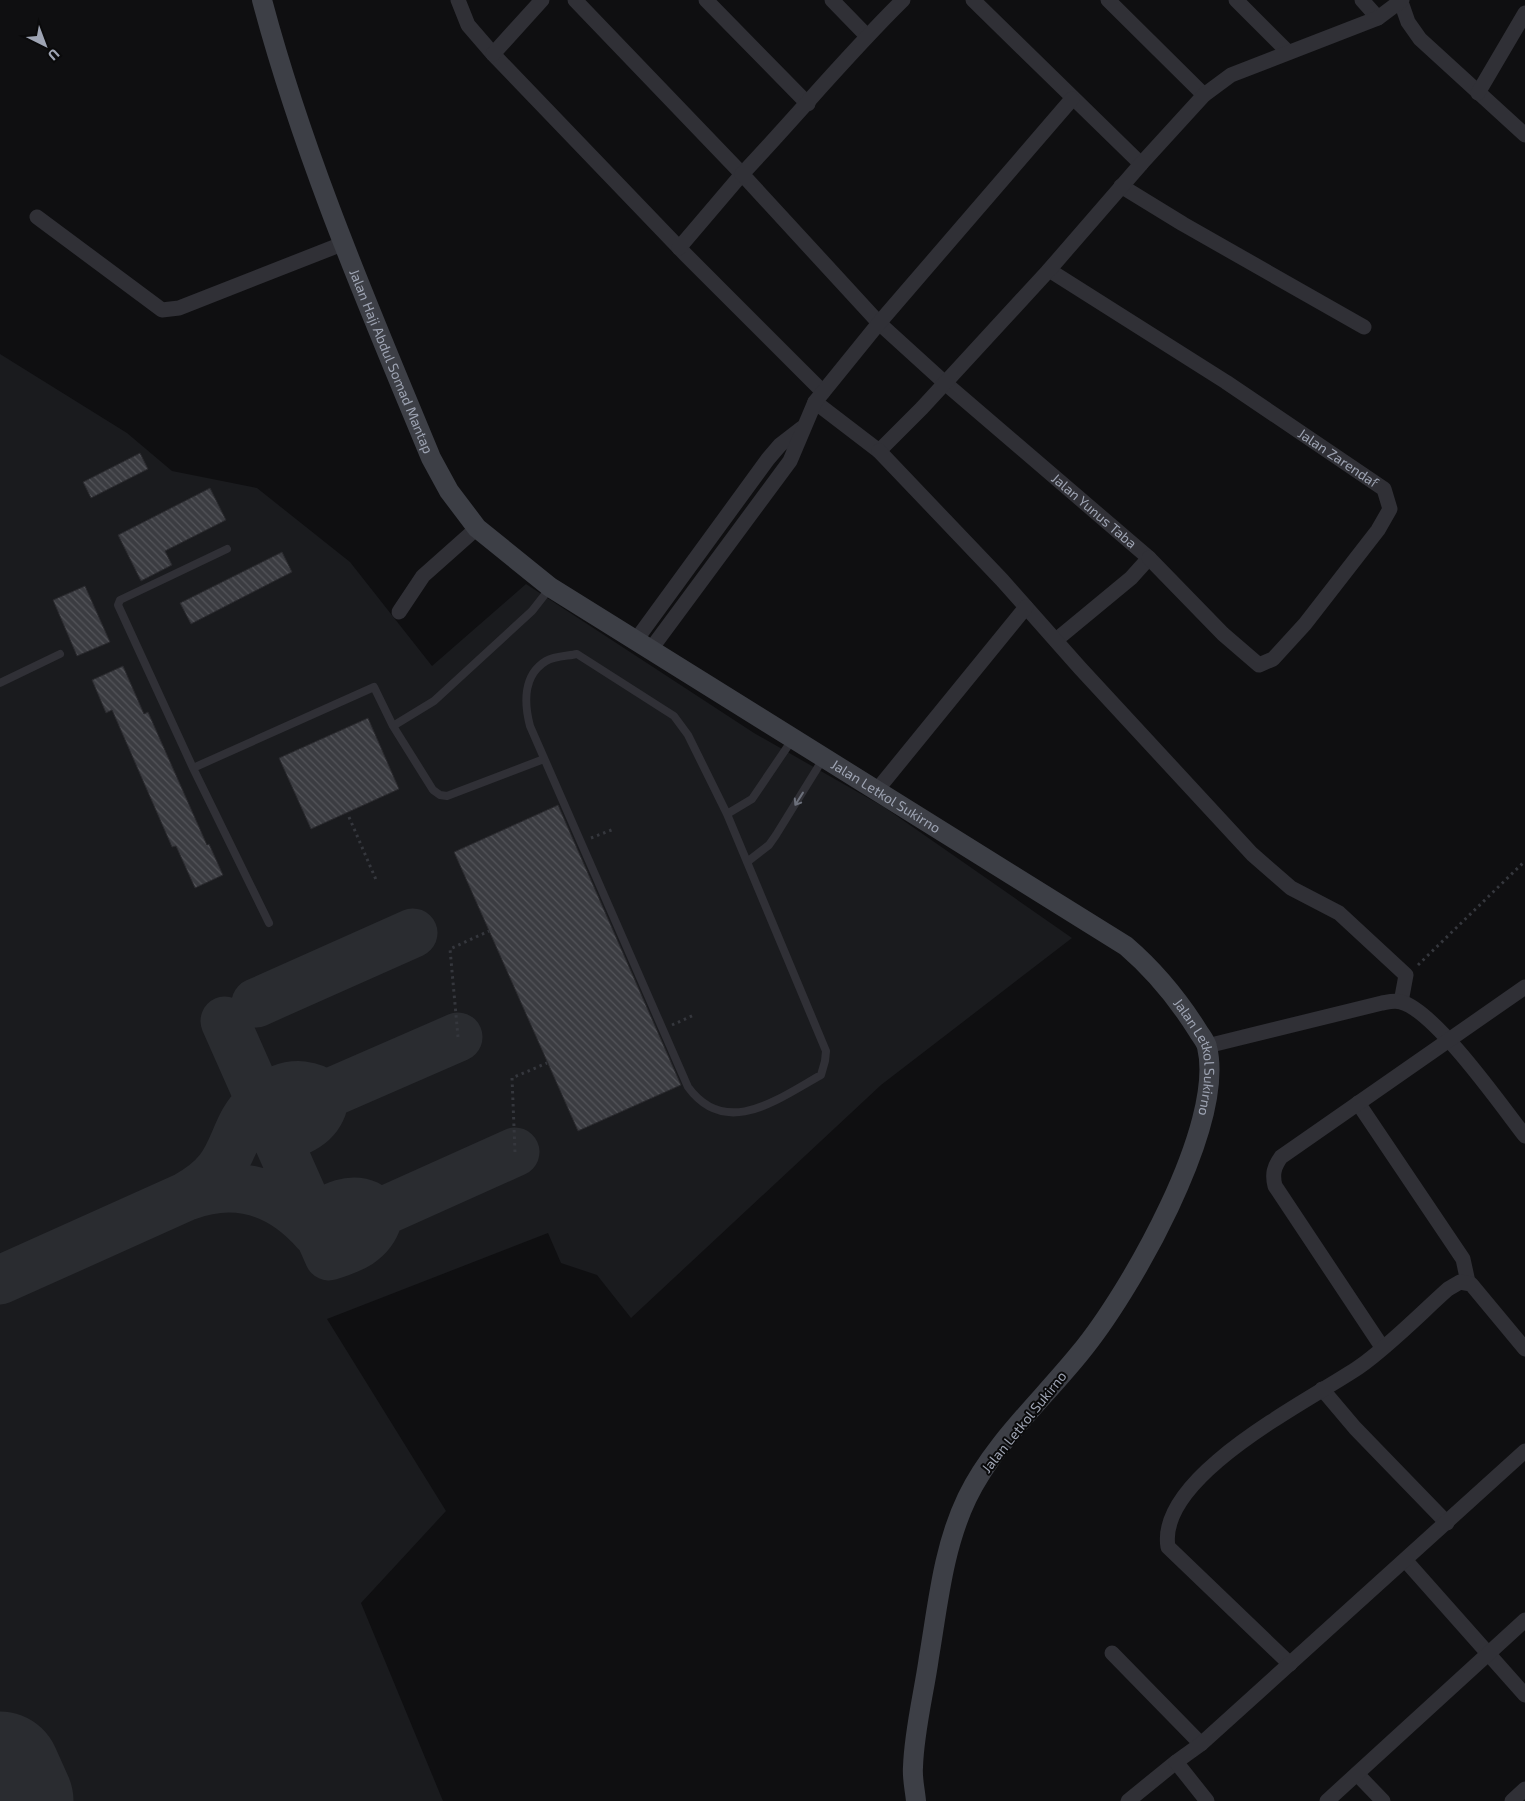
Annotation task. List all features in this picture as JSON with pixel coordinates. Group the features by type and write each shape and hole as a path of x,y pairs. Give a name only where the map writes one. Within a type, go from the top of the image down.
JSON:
{"main road":[{"name":"Jalan Haji Abdul Somad Mantap","path":"262,0 276,51 342,244 431,458 449,491 477,528 550,586 644,645"},
{"name":"Jalan Letkol Sukirno","path":"644,645 1126,946 1149,966 1173,995 1207,1046 1210,1079 1204,1113 1192,1159 1148,1249 1082,1351 985,1467 967,1498 951,1539 940,1591 913,1768 916,1801"}],"street":[{"path":"458,0 468,25 494,54 819,397 879,451 1026,607 1252,854 1291,888 1339,913 1406,975 1401,1002"},
{"path":"494,54 542,0"},
{"name":"Jalan Yunus Taba","path":"575,0 742,174 879,323 945,383 1149,558 1131,578 1056,640"},
{"path":"706,0 808,104"},
{"path":"832,0 866,36"},
{"path":"679,248 742,174 808,104 866,36 903,0"},
{"path":"973,0 1072,99 1141,164"},
{"path":"1108,0 1204,96"},
{"path":"1236,0 1288,52"},
{"path":"1362,0 1378,18"},
{"path":"879,451 945,383 1049,270 1121,186 1204,96 1231,75 1378,18 1402,1 1408,22 1420,39 1525,135"},
{"path":"1478,94 1525,13"},
{"path":"644,645 768,459 780,445 803,427 819,397 879,323 1072,99"},
{"path":"1121,186 1183,224 1364,328"},
{"path":"37,217 162,310 179,308 342,244"},
{"name":"Jalan Zarendaf","path":"1049,270 1226,382 1384,489 1390,509 1378,530 1305,624 1273,659 1259,665 1224,634 1149,558"},
{"path":"399,612 423,576 477,528"},
{"path":"877,790 1026,607"},
{"path":"1382,1347 1275,1186 1273,1176 1275,1166 1281,1157 1449,1039 1523,993"},
{"path":"1207,1046 1382,1003 1401,1002 1412,1007 1449,1039 1525,1136"},
{"path":"1358,1103 1463,1259 1468,1282 1525,1349"},
{"path":"1290,1664 1172,1553 1167,1539 1177,1504 1187,1490 1204,1473 1286,1411 1360,1366 1448,1289 1460,1282 1468,1282"},
{"path":"1322,1389 1355,1428 1448,1523"},
{"path":"1128,1801 1201,1744 1406,1561 1525,1451"},
{"path":"1406,1561 1525,1695"},
{"path":"1327,1801 1525,1620"},
{"path":"1112,1653 1201,1744"},
{"path":"1176,1762 1207,1801"},
{"path":"1357,1774 1383,1801"},
{"path":"1512,1801 1525,1789"}],"lane":[{"path":"227,549 120,600 118,605 193,768 269,923"},
{"path":"393,726 434,701 532,611 550,586"},
{"path":"0,683 60,654"},
{"path":"577,654 674,716 688,735 727,814 826,1052 821,1075 775,1101 751,1111 716,1112 699,1102 688,1087 544,759 530,726 525,705 529,680 546,661 577,654"},
{"path":"193,768 374,687 393,726 432,790 440,795 447,796 544,759"},
{"path":"727,814 752,799 793,738"},
{"path":"746,862 762,850 776,835 824,758"}],"path":[{"path":"349,817 377,882"},
{"path":"581,843 614,829"},
{"path":"1406,975 1436,949 1465,918 1525,861"},
{"path":"458,1037 450,949 489,931"},
{"path":"662,1029 694,1015"},
{"path":"515,1152 512,1078 547,1063"}],"shaded area":[{"path":"0,354 127,433 172,471 257,488 350,562 432,666 526,584 754,733 884,807 1072,938 881,1085 631,1318 597,1275 561,1263 548,1233 327,1319 446,1511 361,1603 443,1801 0,1801"}],"building":[{"path":"140,453 148,469 91,498 83,482"},
{"path":"210,488 226,520 165,551 172,565 141,581 118,535"},
{"path":"282,552 292,572 191,624 180,603"},
{"path":"85,586 110,642 77,656 53,600"},
{"path":"123,666 144,714 148,712 207,845 209,844 223,875 195,888 176,846 172,847 112,710 106,713 92,680"},
{"path":"368,718 399,789 311,829 279,758"},
{"path":"558,805 681,1085 578,1131 454,852"}],"taxiway":[{"path":"256,1003 413,933"},
{"path":"225,1021 329,1256 352,1247 365,1239 375,1226 378,1218 368,1205 353,1202 339,1205 318,1214 312,1218"},
{"path":"325,1095 458,1037"},
{"path":"0,1280 187,1196 200,1188 212,1178 223,1164 244,1121 251,1111 269,1095 291,1086 303,1086 325,1095 320,1113 315,1120 302,1130 276,1138"},
{"path":"377,1214 515,1152"},
{"path":"187,1196 205,1190 223,1188 241,1188 257,1192 273,1198 288,1207 316,1232"}],"runway":[{"path":"0,1772 13,1801"}]}
